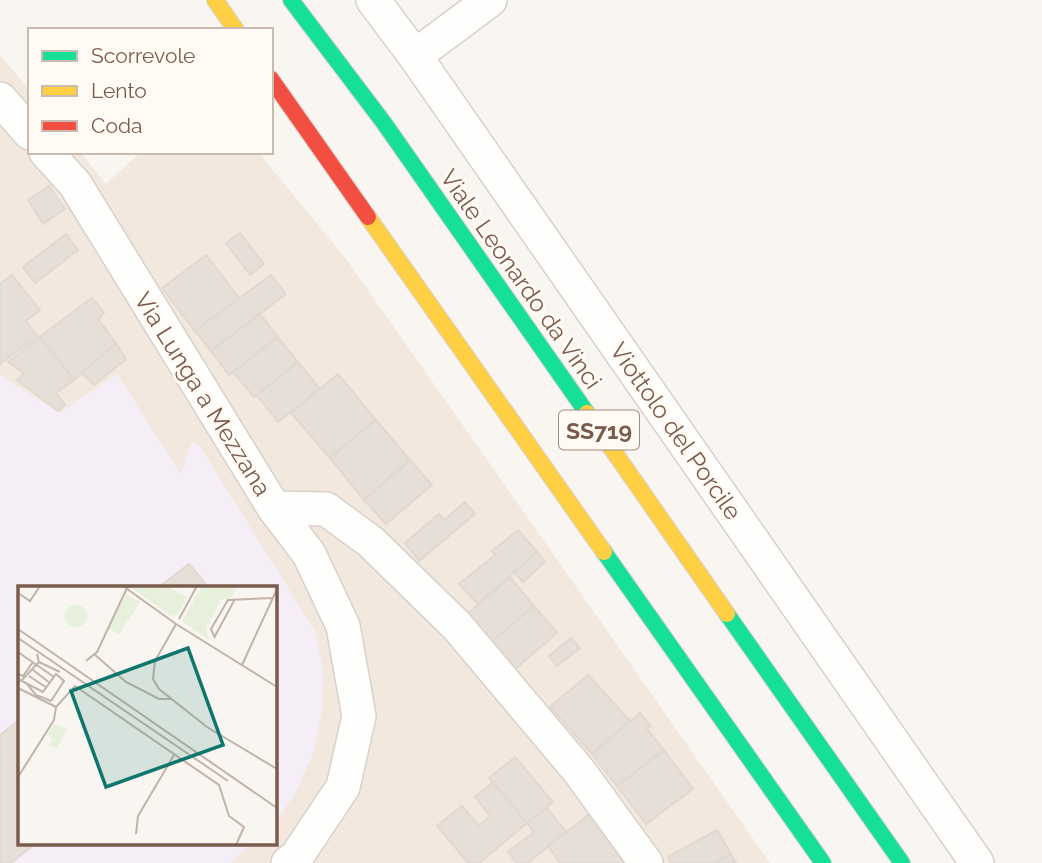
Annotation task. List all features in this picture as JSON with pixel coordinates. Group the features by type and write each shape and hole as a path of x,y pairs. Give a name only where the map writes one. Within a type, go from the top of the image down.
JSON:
{"highway":[{"path":"215,0 235,28"},
{"name":"Viale Leonardo da Vinci","path":"291,0 392,134 902,863"},
{"name":"SS719","path":"273,82 823,863"}],"street":[{"name":"Viottolo del Porcile","path":"373,0 415,56 977,863"},
{"path":"415,56 490,0"},
{"path":"0,99 28,131"},
{"name":"Via Lunga a Mezzana","path":"48,154 75,184 274,508 326,509 371,542 457,626 579,771 646,863"},
{"path":"274,508 309,554 342,626 359,716 343,787 296,856 288,863"}],"shaded area":[{"path":"0,55 28,89 28,154 82,154 106,184 139,154 260,154 346,259 770,863 0,863"},
{"path":"117,374 181,474 192,441 199,445 315,631 323,669 322,710 314,752 295,794 276,822 276,586 18,586 18,846 250,846 230,863 0,863 0,375 60,413"}],"building":[{"path":"49,186 65,209 43,224 28,200"},
{"path":"240,233 264,264 250,275 226,243"},
{"path":"66,234 78,250 35,283 23,267"},
{"path":"206,255 239,298 195,331 162,288"},
{"path":"12,275 40,310 26,321 37,336 0,364 0,284"},
{"path":"271,275 286,294 211,351 195,331"},
{"path":"92,298 104,313 98,319 116,343 74,380 40,337"},
{"path":"260,314 278,337 229,375 211,351"},
{"path":"40,337 74,380 56,393 65,405 58,411 17,380 24,373 8,362"},
{"path":"278,337 298,362 254,397 233,372"},
{"path":"116,343 126,359 94,385 82,373"},
{"path":"298,362 320,389 278,422 257,395"},
{"path":"338,374 376,420 330,458 291,413"},
{"path":"376,420 410,460 364,500 330,458"},
{"path":"410,460 432,485 386,524 364,500"},
{"path":"465,502 475,514 419,561 405,543 439,514 444,520"},
{"path":"518,530 537,552 478,604 459,584 495,555 492,551"},
{"path":"537,552 545,562 523,582 514,572"},
{"path":"189,564 207,586 161,586"},
{"path":"510,577 534,606 491,642 467,614"},
{"path":"534,606 557,633 514,670 491,642"},
{"path":"571,638 580,648 557,666 549,656"},
{"path":"588,675 630,721 592,754 550,707"},
{"path":"640,713 651,726 647,729 664,750 617,786 592,754"},
{"path":"18,721 18,846 32,846 11,863 0,863 0,735"},
{"path":"664,750 693,789 646,824 617,786"},
{"path":"515,757 553,802 527,823 489,778"},
{"path":"493,782 527,823 479,863 468,863 437,826 462,806 479,826 490,816 475,797"},
{"path":"547,808 566,832 528,863 517,863 508,852 534,832 527,823"},
{"path":"590,814 625,863 560,863 548,846"},
{"path":"717,830 731,854 715,863 671,863 668,857"},
{"path":"731,854 736,863 715,863"}],"traffic: fast":[{"path":"291,0 384,123 587,413"},
{"path":"604,552 823,863"},
{"path":"727,614 902,863"}],"traffic: slow":[{"path":"215,0 235,28"},
{"path":"368,217 604,552"},
{"path":"587,413 727,614"}],"traffic: jam":[{"path":"273,82 368,217"}]}
